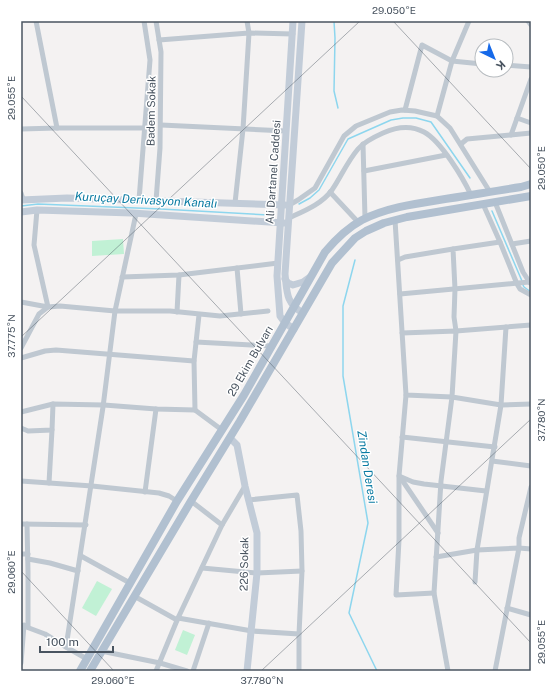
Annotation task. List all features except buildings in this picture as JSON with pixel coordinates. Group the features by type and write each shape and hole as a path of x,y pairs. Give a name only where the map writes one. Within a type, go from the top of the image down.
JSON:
{"main road":[{"name":"Ali Dartanel Caddesi","path":"293,21 286,131 285,278 287,292 294,307"},
{"name":"Ali Dartanel Caddesi","path":"285,205 302,21"},
{"name":"29 Ekim Bulvarı","path":"80,671 177,501 222,430 272,346 325,252 336,239 362,220 374,214 402,206 531,184"},
{"name":"29 Ekim Bulvarı","path":"90,671 230,438 332,263 348,245 366,231 395,220 531,196"},
{"path":"22,197 285,205"},
{"path":"21,212 37,210 286,221"},
{"name":"Ali Dartanel Caddesi","path":"285,323 279,312 278,263 286,221"},
{"path":"285,278 291,284 296,285 312,275"},
{"path":"294,307 303,313"},
{"path":"277,336 279,312"},
{"path":"285,323 294,329"},
{"name":"226 Sokak","path":"230,438 237,445 248,500 257,533 257,573 247,671"}],"street":[{"path":"36,21 57,128"},
{"path":"139,200 150,60 144,21"},
{"name":"Badem Sokak","path":"156,21 161,52 161,125 156,201"},
{"path":"235,203 243,129 249,33 247,21"},
{"path":"437,116 452,61 469,21"},
{"path":"528,21 531,25"},
{"path":"159,40 249,33 292,34"},
{"path":"405,110 422,45 452,61 474,63"},
{"path":"514,66 531,67"},
{"path":"512,135 531,79"},
{"path":"285,205 298,200 315,188 344,136 356,126 390,112 405,110 437,116 450,128 490,192"},
{"path":"517,118 531,123"},
{"path":"161,125 286,131"},
{"path":"286,221 306,210 330,192 350,159 363,144 392,129 403,127 413,128 424,132 431,137 464,180 471,195"},
{"path":"21,129 144,128"},
{"path":"461,144 467,139 531,133"},
{"path":"362,220 364,171 363,144"},
{"path":"364,171 446,155"},
{"path":"330,192 362,220"},
{"path":"400,294 529,283 495,202"},
{"path":"483,204 520,289 531,295"},
{"path":"37,210 34,245 48,307"},
{"path":"66,647 104,405 115,311 136,214"},
{"path":"395,220 406,395 399,476 399,540 396,594 434,593"},
{"path":"512,244 531,241"},
{"path":"398,260 405,257 500,242"},
{"path":"448,671 434,593 441,486 452,397 456,331 454,317 455,289 453,249"},
{"path":"122,277 179,275 278,263"},
{"path":"237,268 241,314"},
{"path":"177,312 179,275"},
{"path":"21,302 48,307 60,306 115,311 177,312 220,316 268,311"},
{"path":"21,348 40,314 48,307"},
{"path":"195,410 194,362 199,315"},
{"path":"402,333 456,331 531,325"},
{"path":"475,582 477,550 501,405 506,326"},
{"path":"196,342 272,346"},
{"path":"21,358 45,350 110,354 194,362"},
{"path":"406,395 452,397 501,405 531,404"},
{"path":"21,412 53,404 195,410 222,430"},
{"path":"49,483 53,404"},
{"path":"145,492 156,409"},
{"path":"21,428 28,431 52,430"},
{"path":"402,437 494,447"},
{"path":"492,461 531,466"},
{"path":"399,476 413,482 486,491"},
{"path":"399,476 438,533"},
{"path":"21,481 159,493 169,496 177,501"},
{"path":"156,671 178,619 222,525 245,486"},
{"path":"495,671 519,548 519,538 531,487"},
{"path":"248,500 298,495 302,571 298,634 299,671"},
{"path":"191,501 222,525"},
{"path":"21,663 28,557 24,524 86,525"},
{"path":"436,557 477,550 531,548"},
{"path":"21,554 78,571"},
{"path":"81,556 130,583"},
{"path":"202,568 257,573 302,571"},
{"path":"134,596 178,619 252,631 298,634"},
{"path":"507,608 531,615"},
{"path":"193,671 209,624"},
{"path":"24,626 45,634 87,659"},
{"path":"101,651 160,663 187,671"}],"green space":[{"path":"123,239 124,254 92,256 92,241"},
{"path":"97,581 112,589 96,616 82,608"},
{"path":"183,630 195,635 187,655 175,650"}],"waterway":[{"name":"Zindan Deresi","path":"334,21 334,91 338,108"},
{"name":"Kuruçay Derivasyon Kanalı","path":"299,204 310,198 319,190 348,139 391,120 403,118 416,118 431,122 470,178"},
{"name":"Kuruçay Derivasyon Kanalı","path":"21,206 38,204 269,215"},
{"name":"Kuruçay Derivasyon Kanalı","path":"492,211 522,281"},
{"name":"Zindan Deresi","path":"355,260 343,306 343,376 368,523 349,613 377,671"},
{"name":"Kuruçay Derivasyon Kanalı","path":"523,285 531,292"}]}
